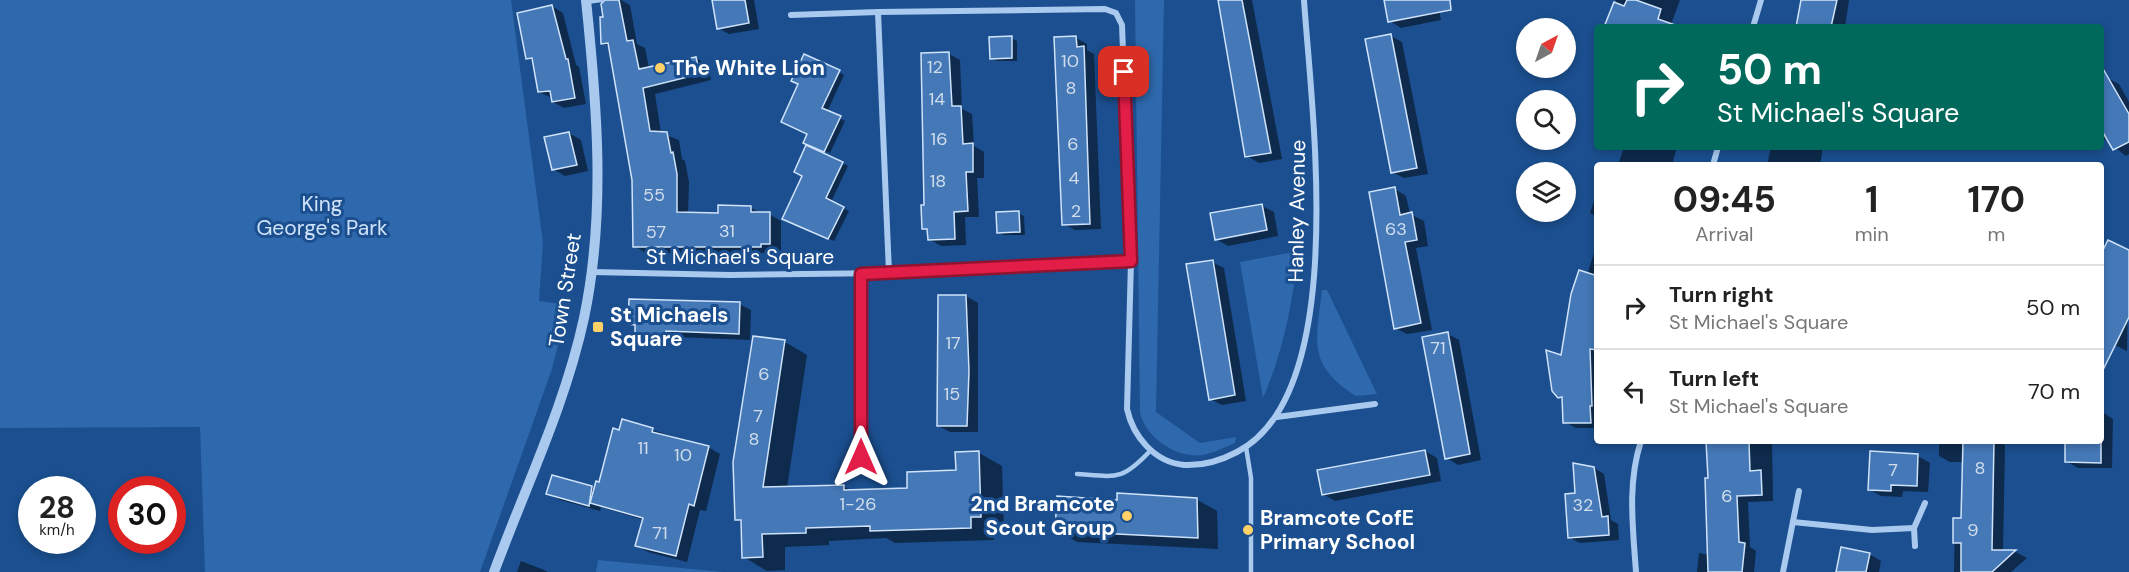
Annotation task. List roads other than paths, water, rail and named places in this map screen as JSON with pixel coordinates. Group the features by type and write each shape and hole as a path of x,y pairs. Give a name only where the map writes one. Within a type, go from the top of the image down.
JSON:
{"street":[{"name":"Hanley Avenue","path":"1131,261 1127,409 1134,432 1151,450 1165,459 1189,465 1217,461 1246,447 1256,440 1277,417 1303,345 1316,242 1317,177 1304,0"},
{"path":"1754,24 1761,0"},
{"name":"Town Street","path":"494,572 569,376 584,319 592,272 598,136 586,1"},
{"path":"791,15 1105,9 1116,13 1122,25 1131,261"},
{"path":"878,12 889,273"},
{"name":"St Michael's Square","path":"592,272 861,274 1131,261"},
{"path":"861,274 861,457"},
{"path":"1277,417 1375,404"},
{"path":"1636,572 1632,516 1633,469 1640,444"},
{"path":"1783,572 1799,491"},
{"path":"1915,546 1914,528 1925,503"},
{"path":"1793,522 1872,530 1914,528"}],"lane":[{"path":"586,1 601,0"},
{"path":"1246,447 1251,478 1251,572"},
{"path":"1077,474 1117,477 1132,469 1151,450"}],"place":[{"name":"The White Lion","path":"660,68"},
{"name":"St Michaels Square","path":"598,327"},
{"name":"2nd Bramcote Scout Group","path":"1127,516"},
{"name":"Bramcote CofE Primary School","path":"1248,530"}],"park label":[{"name":"King George's Park","path":"322,216"}]}
